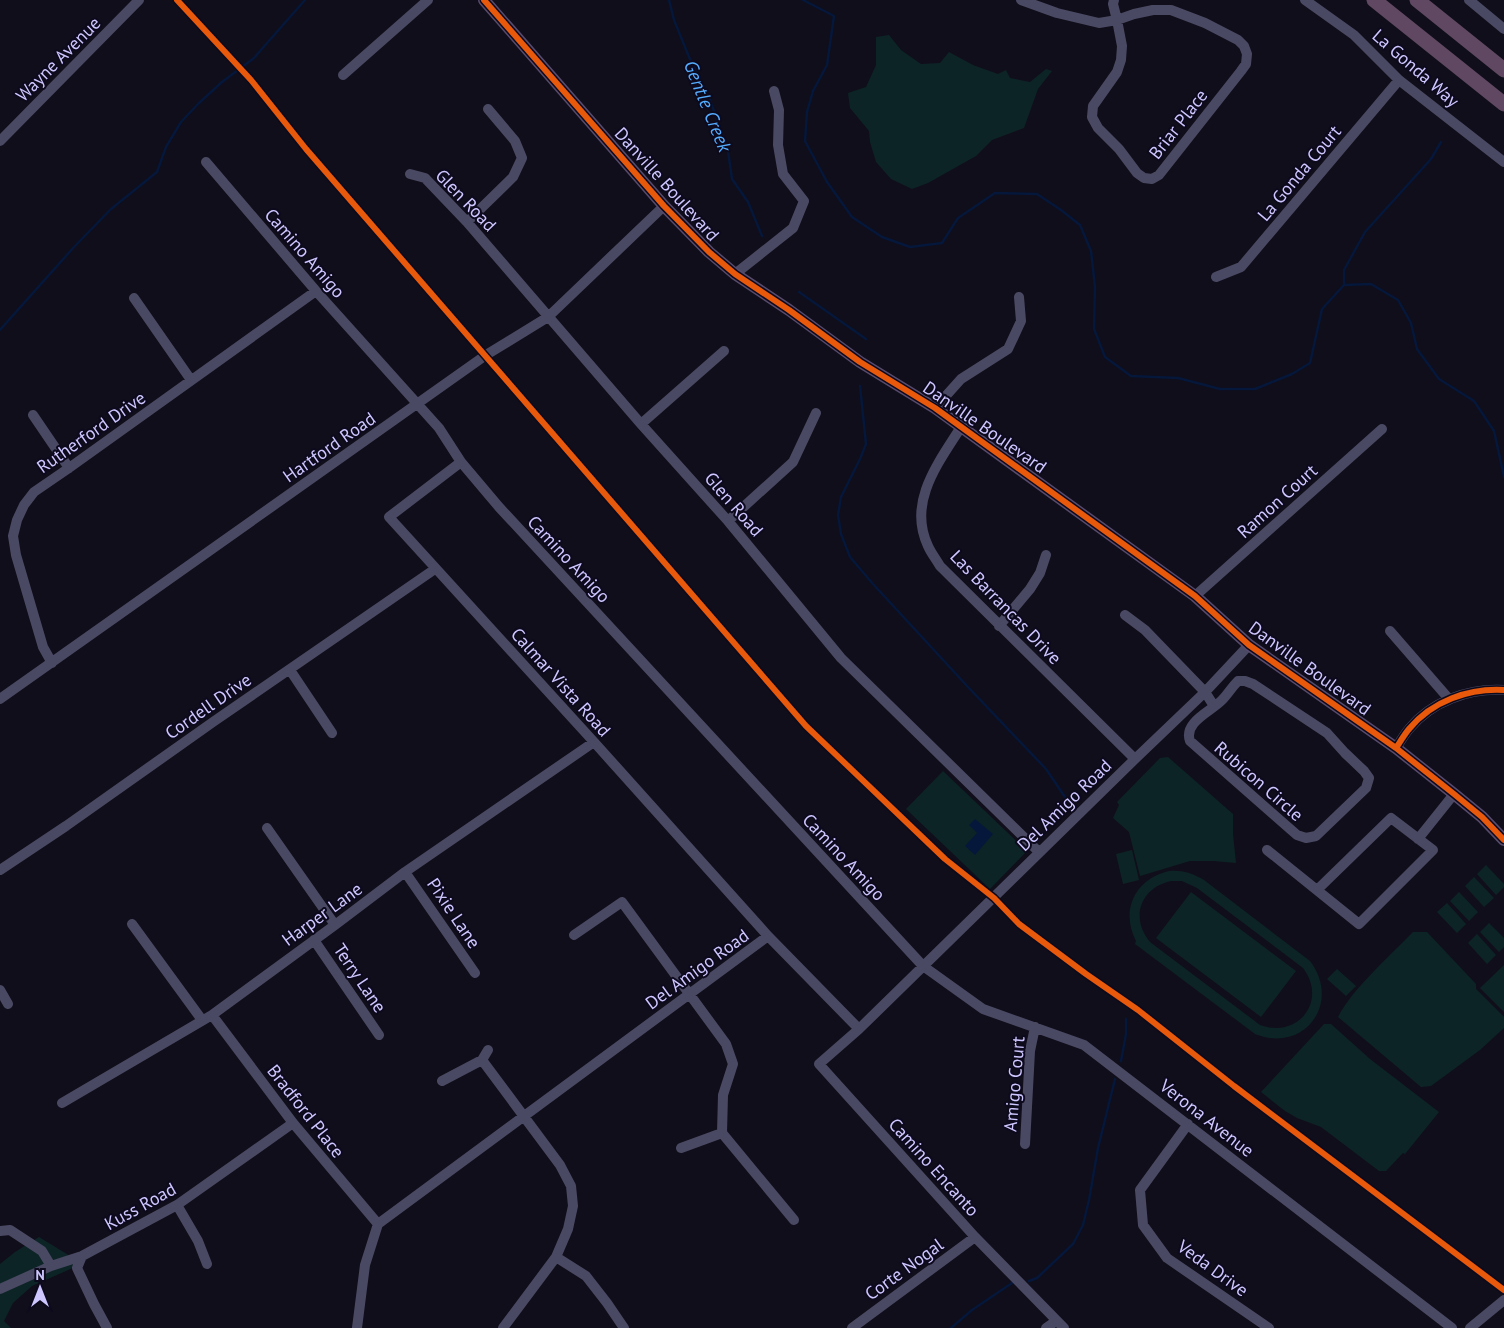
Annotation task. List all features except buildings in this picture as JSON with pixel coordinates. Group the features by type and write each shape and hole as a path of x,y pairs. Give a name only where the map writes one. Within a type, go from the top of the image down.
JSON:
{"highway":[{"path":"1374,0 1504,104"},
{"path":"1417,0 1504,70"}],"main road":[{"name":"Danville Boulevard","path":"484,0 664,206 708,252 860,362 935,408 1195,596 1249,645 1396,748 1454,794 1504,840"}],"street":[{"name":"Wayne Avenue","path":"0,141 139,0"},
{"path":"343,75 428,0"},
{"path":"1021,0 1057,13 1099,23 1117,20 1113,4 1114,0"},
{"name":"La Gonda Way","path":"1305,0 1354,35 1399,80 1504,162"},
{"path":"1469,0 1504,29"},
{"name":"Briar Place","path":"1152,10 1171,10 1204,23 1238,40 1244,46 1247,54 1246,64 1241,71 1159,175 1152,179 1144,178 1137,173 1119,148 1098,128 1092,117 1093,106 1117,72 1121,60 1122,46 1117,20 1152,10"},
{"name":"La Gonda Court","path":"1216,277 1241,268 1399,80"},
{"path":"736,274 793,228 804,202 783,174 778,145 779,110 774,92"},
{"path":"468,222 513,177 522,158 515,141 488,109"},
{"name":"Camino Amigo","path":"206,162 316,291 418,404 462,462 513,522 923,966"},
{"name":"Glen Road","path":"410,174 425,178 468,222 641,424 728,521 841,658 1039,852"},
{"name":"Hartford Road","path":"0,699 486,355 548,317 664,206"},
{"name":"Rutherford Drive","path":"52,662 43,647 16,555 13,536 17,520 24,505 34,492 316,291"},
{"path":"935,408 962,380 1008,349 1021,321 1019,297"},
{"path":"134,298 191,380"},
{"path":"641,424 724,351"},
{"path":"728,521 793,462 816,413"},
{"path":"33,415 69,468"},
{"name":"Las Barrancas Drive","path":"961,427 934,469 922,502 922,528 927,545 940,566 1135,759"},
{"name":"Ramon Court","path":"1195,596 1382,429"},
{"name":"Calmar Vista Road","path":"462,462 389,517 768,936"},
{"path":"999,626 1030,589 1040,573 1046,555"},
{"name":"Cordell Drive","path":"0,870 435,569"},
{"path":"1125,614 1145,630 1205,692 1214,706"},
{"path":"1390,631 1449,699"},
{"name":"Del Amigo Road","path":"378,1224 768,936 859,1029 1205,692 1249,645"},
{"path":"290,670 332,733"},
{"name":"Rubicon Circle","path":"1238,681 1253,684 1327,733 1367,774 1369,778 1366,788 1316,836 1306,838 1297,836 1190,741 1188,736 1190,728 1214,706 1223,700 1238,681"},
{"path":"1396,748 1410,728 1425,713 1449,699 1478,690 1504,690"},
{"name":"Harper Lane","path":"62,1103 212,1015 405,872 594,742"},
{"path":"1418,839 1454,794"},
{"path":"1267,850 1359,924 1433,850 1391,818 1317,890"},
{"path":"267,828 335,925"},
{"name":"Pixie Lane","path":"405,872 475,973"},
{"path":"574,934 622,902 726,1044 733,1064 723,1095 722,1133 794,1220"},
{"path":"132,924 202,1020"},
{"name":"Terry Lane","path":"314,940 379,1035"},
{"name":"Verona Avenue","path":"923,966 983,1010 1084,1045 1452,1328"},
{"path":"0,990 8,1004"},
{"name":"Bradford Place","path":"212,1015 293,1123 378,1224"},
{"name":"Amigo Court","path":"1025,1144 1030,1051 1035,1027"},
{"name":"Camino Encanto","path":"859,1029 819,1064 976,1237 1060,1324"},
{"path":"442,1081 482,1060 488,1050"},
{"path":"482,1060 560,1164 571,1186 573,1206 568,1230 556,1257 503,1328"},
{"name":"Kuss Road","path":"0,1289 51,1266 82,1256 177,1205 293,1123"},
{"name":"Veda Drive","path":"1188,1124 1140,1190 1142,1226 1167,1258 1269,1328"},
{"path":"681,1148 722,1133"},
{"path":"177,1205 198,1241 207,1264"},
{"path":"357,1328 365,1265 378,1224"},
{"path":"0,1231 10,1230 42,1251 51,1266"},
{"name":"Corte Nogal","path":"852,1328 976,1237"},
{"path":"82,1256 77,1268 107,1328"},
{"path":"556,1257 586,1276 624,1328"},
{"path":"1470,1328 1504,1300"},
{"path":"1046,1328 1060,1324"}],"green space":[{"path":"889,35 901,50 921,64 940,63 949,52 973,65 998,74 1006,70 1010,78 1030,82 1046,69 1052,71 1038,89 1024,128 992,140 976,156 928,183 912,189 891,179 876,162 869,131 850,108 848,93 866,87 876,65 876,37"},
{"path":"1168,757 1233,814 1236,863 1190,861 1140,876 1129,832 1113,818 1119,805 1117,802 1160,758"},
{"path":"943,771 1027,851 990,889 906,809"},
{"path":"1132,850 1139,880 1123,884 1116,854"},
{"path":"1486,865 1504,884 1504,887 1496,895 1477,874"},
{"path":"1169,871 1178,871 1204,880 1310,961 1319,977 1322,993 1320,1008 1313,1021 1302,1031 1289,1037 1273,1038 1255,1034 1135,944 1136,941 1131,929 1130,907 1139,888 1157,875","holes":["1171,881 1182,881 1197,888 1303,968 1310,980 1312,993 1310,1004 1305,1014 1297,1022 1286,1027 1274,1028 1260,1025 1150,942 1140,923 1141,905 1145,897 1160,885"]},
{"path":"1474,877 1494,898 1484,907 1465,886"},
{"path":"1191,892 1296,971 1261,1017 1156,938"},
{"path":"1459,892 1478,912 1469,921 1450,901"},
{"path":"1447,903 1466,924 1457,933 1437,912"},
{"path":"1489,923 1504,938 1504,947 1499,952 1480,932"},
{"path":"1413,932 1427,932 1476,984 1476,989 1504,1017 1504,1028 1480,1050 1431,1086 1421,1087 1338,1017 1362,984"},
{"path":"1477,934 1496,955 1487,964 1468,943"},
{"path":"1504,965 1504,1012 1480,988"},
{"path":"1337,969 1356,986 1346,996 1327,979"},
{"path":"1324,1024 1331,1024 1370,1059 1439,1112 1405,1154 1403,1153 1386,1171 1379,1171 1321,1127 1297,1118 1285,1111 1261,1092"},
{"path":"39,1237 70,1256 75,1267 32,1286 13,1303 4,1321 11,1328 0,1328 0,1264"}],"water":[{"path":"975,819 993,834 975,855 965,846 977,833 969,825"}],"waterway":[{"path":"0,330 74,247 111,209 157,172 166,147 181,122 222,82 254,58 305,0"},
{"name":"Gentle Creek","path":"669,0 674,20 689,57 710,100 728,151 732,179 748,202 762,236"},
{"path":"803,0 834,16 827,65 813,91 807,112 805,141 827,182 852,217 882,237 910,247 942,243 958,218 995,193 1037,194 1080,225 1091,251 1095,287 1094,329 1105,357 1131,376 1178,378 1220,389 1255,389 1292,374 1310,363 1322,309 1344,285 1371,284 1398,300 1411,323 1417,349 1439,379 1474,401 1494,431 1504,477"},
{"path":"1344,285 1344,270 1365,232 1431,159 1441,142"},
{"path":"799,292 866,339"},
{"path":"860,386 866,444 841,497 838,515 841,534 850,557 968,687 1046,769 1067,800"},
{"path":"1121,1061 1126,1034 1126,1019"},
{"path":"1029,1281 1037,1278 1073,1244 1083,1225 1098,1148 1115,1079"},
{"path":"951,1328 972,1310 1012,1283"}],"cycle path":[{"path":"177,0 251,80 306,149 806,726 945,859 994,898 1019,924 1138,1010 1234,1086 1504,1290"},
{"path":"484,0 664,206 709,252 735,274 789,310 860,362 935,408 1195,596 1249,645 1396,748 1482,817 1504,840"},
{"path":"1396,748 1407,731 1418,719 1440,704 1452,698 1478,691 1504,690"}]}
